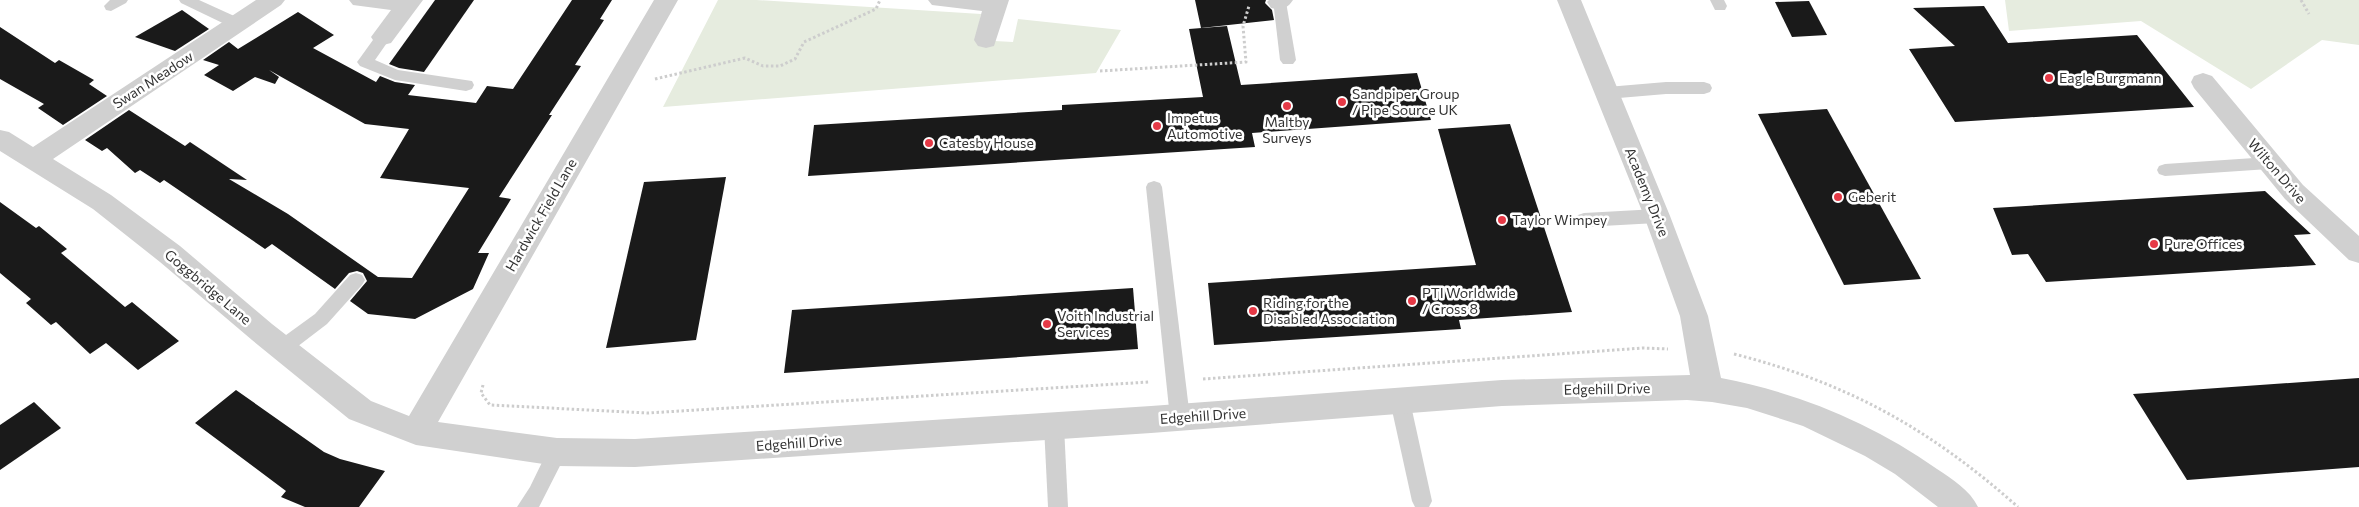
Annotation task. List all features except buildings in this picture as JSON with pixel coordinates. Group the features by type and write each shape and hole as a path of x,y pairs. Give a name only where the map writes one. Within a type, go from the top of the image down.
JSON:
{"street":[{"name":"Swan Meadow","path":"32,160 272,0"},
{"path":"360,0 409,2"},
{"name":"Hardwick Field Lane","path":"416,432 666,0"},
{"path":"940,0 996,2 986,40"},
{"name":"Academy Drive","path":"1569,0 1657,216 1694,316 1708,389"},
{"path":"383,37 409,2"},
{"name":"Wilton Drive","path":"2203,82 2269,163 2313,212 2359,252"},
{"name":"Goggbridge Lane","path":"0,139 102,202 170,254 282,348 360,410 390,424 416,432"},
{"name":"Edgehill Drive","path":"416,432 557,452 635,453 1180,418 1545,389 1708,389 1773,402 1815,416 1860,437 1904,461 1962,507"}],"lane":[{"path":"186,0 238,24"},
{"path":"1280,1 1288,60"},
{"path":"383,37 366,62 396,75 466,85"},
{"path":"1607,93 1666,88 1704,88"},
{"path":"2165,170 2269,163"},
{"path":"1154,187 1180,418"},
{"path":"1584,220 1657,216"},
{"path":"282,348 321,319 356,280"},
{"path":"1400,401 1422,501"},
{"path":"1054,426 1058,507"},
{"path":"527,507 537,493 557,452"}],"path":[{"path":"648,80 745,58 762,67 776,67 791,62 801,52 804,42 876,9 880,0"},
{"path":"1100,72 1246,62 1245,12 1254,0"},
{"path":"2301,0 2309,14"},
{"path":"1212,378 1643,348 1664,349"},
{"path":"1727,352 1756,359 1823,381 1867,400 1940,443 1974,468 2018,507"},
{"path":"484,377 481,393 490,406 648,413 1138,383"}],"shaded area":[{"path":"718,0 756,0 981,14 976,40 1013,42 1018,19 1121,30 1096,73 663,107"},
{"path":"2005,0 2359,0 2359,45 2322,40 2251,89 2141,21 2009,31"}],"place":[{"name":"Eagle Burgmann","path":"2049,78"},
{"name":"Sandpiper Group / Pipe Source UK","path":"1342,102"},
{"name":"Maltby Surveys","path":"1287,106"},
{"name":"Impetus Automotive","path":"1157,126"},
{"name":"Catesby House","path":"929,143"},
{"name":"Geberit","path":"1838,197"},
{"name":"Taylor Wimpey","path":"1502,220"},
{"name":"Pure Offices","path":"2154,244"},
{"name":"PTI Worldwide / Cross 8","path":"1412,301"},
{"name":"Riding for the Disabled Association","path":"1253,311"},
{"name":"Voith Industrial Services","path":"1047,324"}]}
